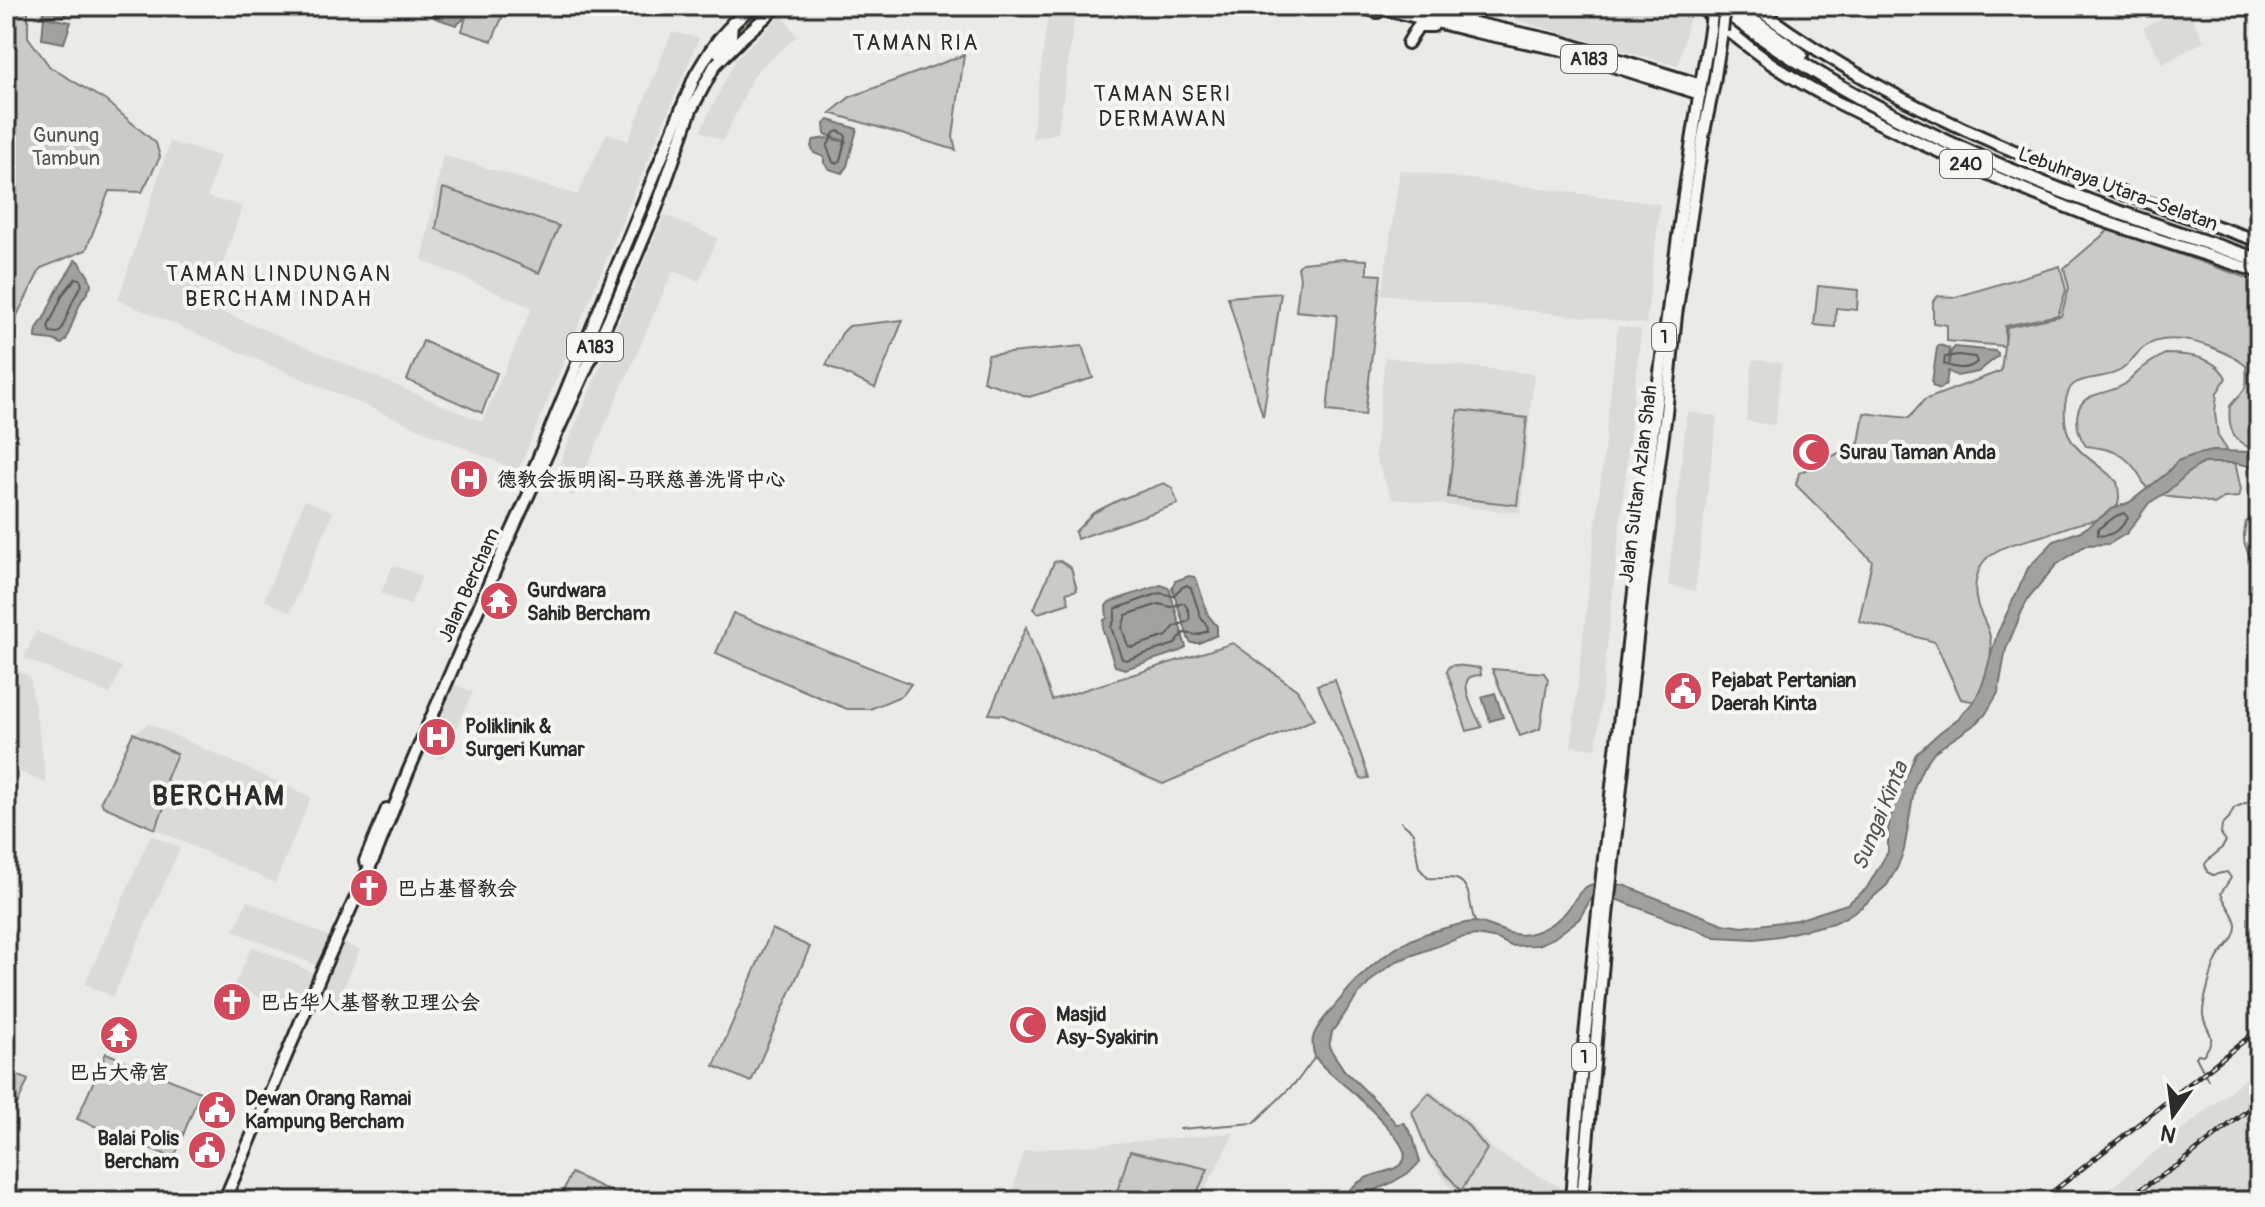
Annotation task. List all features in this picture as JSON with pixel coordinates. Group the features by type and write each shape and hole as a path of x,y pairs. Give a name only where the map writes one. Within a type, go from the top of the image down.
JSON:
{"highway":[{"name":"Lebuhraya Utara–Selatan","path":"1719,6 1765,41 1827,80 1953,146 2125,216 2259,260"},
{"name":"Lebuhraya Utara–Selatan","path":"1732,6 1832,74 1958,139 2072,188 2259,252"}],"main road":[{"name":"Jalan Bercham","path":"222,1201 382,819 525,491 695,76 712,45 754,6"},
{"path":"705,82 707,71 728,39 731,27 744,26 768,6"},
{"name":"Jalan Bercham","path":"222,1201 379,845 497,565 656,209 687,121 705,82 727,52 778,6"},
{"path":"1359,6 1400,19 1407,29 1408,43 1417,27 1425,25 1476,32"},
{"name":"A183","path":"1372,6 1407,10 1561,42 1702,90"},
{"path":"1386,6 1407,10 1414,32"},
{"name":"240","path":"1699,6 1775,66 1876,122 2020,188 2101,220 2259,272"},
{"name":"Jalan Sultan Azlan Shah","path":"1607,873 1676,315 1708,109 1719,6"},
{"path":"1754,6 1791,34 1895,96 2026,157 2131,198 2259,241"},
{"path":"1766,6 1829,58"},
{"name":"A183","path":"1407,10 1476,32 1559,49 1676,86 1702,90"},
{"path":"1708,109 1708,96 1702,90 1710,82 1717,30"},
{"name":"Jalan Sultan Azlan Shah","path":"1607,873 1638,552 1670,297 1707,44 1717,30"},
{"path":"1610,58 1681,75 1701,64 1707,44"},
{"path":"1676,86 1693,100 1694,138"},
{"path":"656,209 653,200 664,152"},
{"path":"597,343 614,294 612,283"},
{"name":"1","path":"1571,1201 1607,873"},
{"name":"1","path":"1582,1201 1602,915"}],"shaded area":[{"path":"1049,6 1076,6 1058,133 1032,138"},
{"path":"1467,6 1677,6 1690,16 1678,66"},
{"path":"2186,6 2204,41 2163,64 2143,28"},
{"path":"782,15 797,36 755,73 723,141 700,131 736,59"},
{"path":"672,32 699,38 518,471 118,300 170,142 220,156 207,197 242,206 209,306 482,422 532,308 422,260 443,155 577,195 607,133 628,141"},
{"path":"1400,170 1660,204 1646,324 1382,294"},
{"path":"664,215 718,238 699,281 673,271 574,496 550,486"},
{"path":"1618,326 1641,329 1596,749 1571,746"},
{"path":"1385,357 1534,374 1520,513 1392,499 1375,456"},
{"path":"1753,360 1782,363 1775,425 1746,421"},
{"path":"1687,412 1717,416 1695,591 1668,585"},
{"path":"305,500 333,512 290,612 264,600"},
{"path":"393,565 422,576 410,605 381,593"},
{"path":"36,631 122,667 110,694 24,658"},
{"path":"6,666 30,676 47,784 6,766"},
{"path":"447,681 473,692 442,759 418,749"},
{"path":"149,724 311,797 275,883 103,806 101,801 133,733"},
{"path":"151,835 180,848 113,997 85,984"},
{"path":"247,901 360,950 336,1005 313,995 323,968 234,931"},
{"path":"252,946 312,972 294,1012 234,986"},
{"path":"2259,1067 2259,1201 2095,1201"},
{"path":"1429,1089 1467,1119 1492,1149 1565,1190 1563,1201 1459,1201 1427,1154 1409,1111"},
{"path":"1234,1133 1199,1201 1010,1201 1023,1151"}],"green space":[{"name":"Gunung Tambun","path":"6,6 28,6 28,37 50,67 106,101 156,143 160,157 142,192 109,191 86,250 41,268 6,337"},
{"path":"469,6 507,6 492,41 462,31"},
{"path":"964,55 953,137 956,150 830,113 850,97"},
{"path":"443,188 559,226 539,273 436,229"},
{"path":"2109,230 2259,282 2259,451 2244,445 2234,435 2230,406 2246,385 2246,366 2224,352 2196,342 2154,342 2116,373 2074,384 2065,405 2068,432 2079,450 2117,482 2118,505 2105,517 2008,546 1984,561 1976,578 1975,591 1990,637 1990,663 1977,702 1961,699 1935,642 1859,621 1872,561 1796,485 1799,473 1859,443 1864,413 1909,418 1924,400 2001,371 2004,346 1947,341 1947,325 1933,323 1933,301 1938,296 1956,297 2060,266 2066,290 2058,315 2005,326 2005,345 2007,327 2061,316 2069,288 2064,268"},
{"path":"1367,260 1367,274 1381,275 1365,415 1327,411 1337,315 1296,311 1300,278 1298,267 1302,263"},
{"path":"1818,286 1858,290 1857,310 1836,308 1835,327 1814,325"},
{"path":"1281,293 1263,417 1228,297"},
{"path":"903,320 875,388 826,365 842,333 849,326"},
{"path":"423,341 497,373 482,413 407,380"},
{"path":"1082,346 1093,378 1029,397 983,381 988,355"},
{"path":"2165,354 2208,361 2226,378 2217,393 2215,413 2218,436 2235,462 2241,490 2239,497 2224,498 2214,504 2158,494 2147,488 2123,457 2111,450 2086,446 2083,441 2077,420 2084,401 2125,384 2146,365"},
{"path":"1458,410 1527,418 1517,505 1448,497"},
{"path":"1164,483 1172,488 1178,504 1077,539 1075,532 1093,513"},
{"path":"1060,561 1071,568 1077,590 1066,593 1069,603 1038,613 1034,609 1054,562"},
{"path":"733,613 911,684 903,695 870,709 847,709 716,653"},
{"path":"1026,627 1052,700 1233,643 1297,690 1315,719 1163,784 1003,715 989,714"},
{"path":"1455,665 1480,668 1481,675 1469,678 1467,688 1482,727 1467,731 1447,671"},
{"path":"1492,669 1544,673 1548,679 1540,729 1520,736"},
{"path":"1335,680 1369,778 1361,779 1317,685"},
{"path":"133,733 177,754 166,780 170,783 165,794 169,796 155,829 103,806 101,801"},
{"path":"772,929 810,947 751,1082 714,1066"},
{"path":"106,1053 200,1092 174,1158 77,1119"},
{"path":"6,1069 28,1080 6,1130"},
{"path":"1429,1093 1466,1123 1487,1149 1461,1191 1428,1153 1412,1112"},
{"path":"1130,1151 1208,1169 1193,1201 1114,1201"},
{"path":"571,1173 621,1196 619,1201 559,1201"}],"water":[{"path":"44,6 66,7 68,10 66,16 43,15"},
{"path":"432,6 467,6 463,20 456,25 435,18"},
{"path":"44,17 71,22 64,43 42,39"},
{"path":"829,120 857,129 847,166 842,173 829,169 824,157 814,153 811,146 814,140 827,138 847,142 825,134 824,124"},
{"path":"75,260 80,262 91,285 66,340 62,344 36,338 38,328"},
{"path":"1939,345 1949,348 1949,364 1951,351 1955,347 1995,351 1998,356 1978,372 1957,376 1948,371 1946,384 1940,389 1932,382"},
{"name":"Sungai Kinta","path":"2212,451 2259,452 2259,468 2235,463 2204,463 2149,503 2127,533 2109,544 2086,545 2056,565 2029,597 2006,649 1998,693 1977,723 1934,752 1923,767 1915,785 1904,850 1897,868 1887,885 1846,917 1834,923 1779,936 1755,939 1715,937 1613,898 1592,897 1579,919 1554,938 1538,945 1511,946 1498,939 1476,935 1459,938 1397,961 1375,977 1332,1032 1329,1047 1344,1070 1396,1124 1404,1123 1413,1137 1420,1162 1410,1172 1355,1201 1339,1201 1358,1183 1397,1167 1405,1157 1400,1143 1390,1130 1323,1066 1313,1050 1313,1038 1320,1024 1372,966 1412,939 1463,923 1481,923 1520,935 1537,931 1568,910 1584,889 1597,883 1623,885 1723,924 1743,927 1797,920 1847,904 1866,889 1888,852 1888,828 1893,806 1916,754 1960,717 1975,700 1997,634 2028,568 2054,541 2083,530 2112,509 2130,502 2167,473 2177,461"},
{"path":"1189,576 1197,581 1208,615 1217,626 1217,635 1199,643 1189,640 1172,588 1175,581"},
{"path":"1161,585 1169,588 1186,647 1125,669 1115,666 1103,630 1107,618 1106,606 1109,602"},
{"path":"1495,693 1503,717 1490,721 1482,697"}],"waterway":[{"path":"2259,514 2246,522 2244,536 2259,590"},
{"path":"2208,1080 2196,1057 2203,1055 2211,1043 2203,1015 2204,1003 2215,964 2236,927 2221,893 2231,878 2227,872 2213,875 2207,872 2205,864 2224,845 2222,825 2234,808 2259,795"},
{"path":"1401,822 1413,832 1419,868 1428,878 1453,878 1461,882 1467,891 1475,921"},
{"path":"1180,1129 1254,1123 1298,1080 1315,1057"}],"railway":[{"path":"2041,1201 2259,1029"},
{"path":"2122,1201 2180,1164 2259,1101"}],"place":[{"name":"Surau Taman Anda","path":"1811,452"},
{"name":"德教会振明阁-马联慈善洗肾中心","path":"469,479"},
{"name":"Gurdwara Sahib Bercham","path":"499,601"},
{"name":"Pejabat Pertanian Daerah Kinta","path":"1683,691"},
{"name":"Poliklinik & Surgeri Kumar","path":"437,737"},
{"name":"巴占基督教会","path":"369,888"},
{"name":"巴占华人基督教卫理公会","path":"232,1002"},
{"name":"Masjid Asy-Syakirin","path":"1028,1025"},
{"name":"巴占大帝宫","path":"119,1035"},
{"name":"Dewan Orang Ramai Kampung Bercham","path":"217,1110"},
{"name":"Balai Polis Bercham","path":"207,1150"}],"district":[{"name":"TAMAN RIA","path":"916,43"},
{"name":"TAMAN SERI DERMAWAN","path":"1163,106"},
{"name":"TAMAN LINDUNGAN BERCHAM INDAH","path":"279,286"},
{"name":"BERCHAM","path":"219,796"}]}
